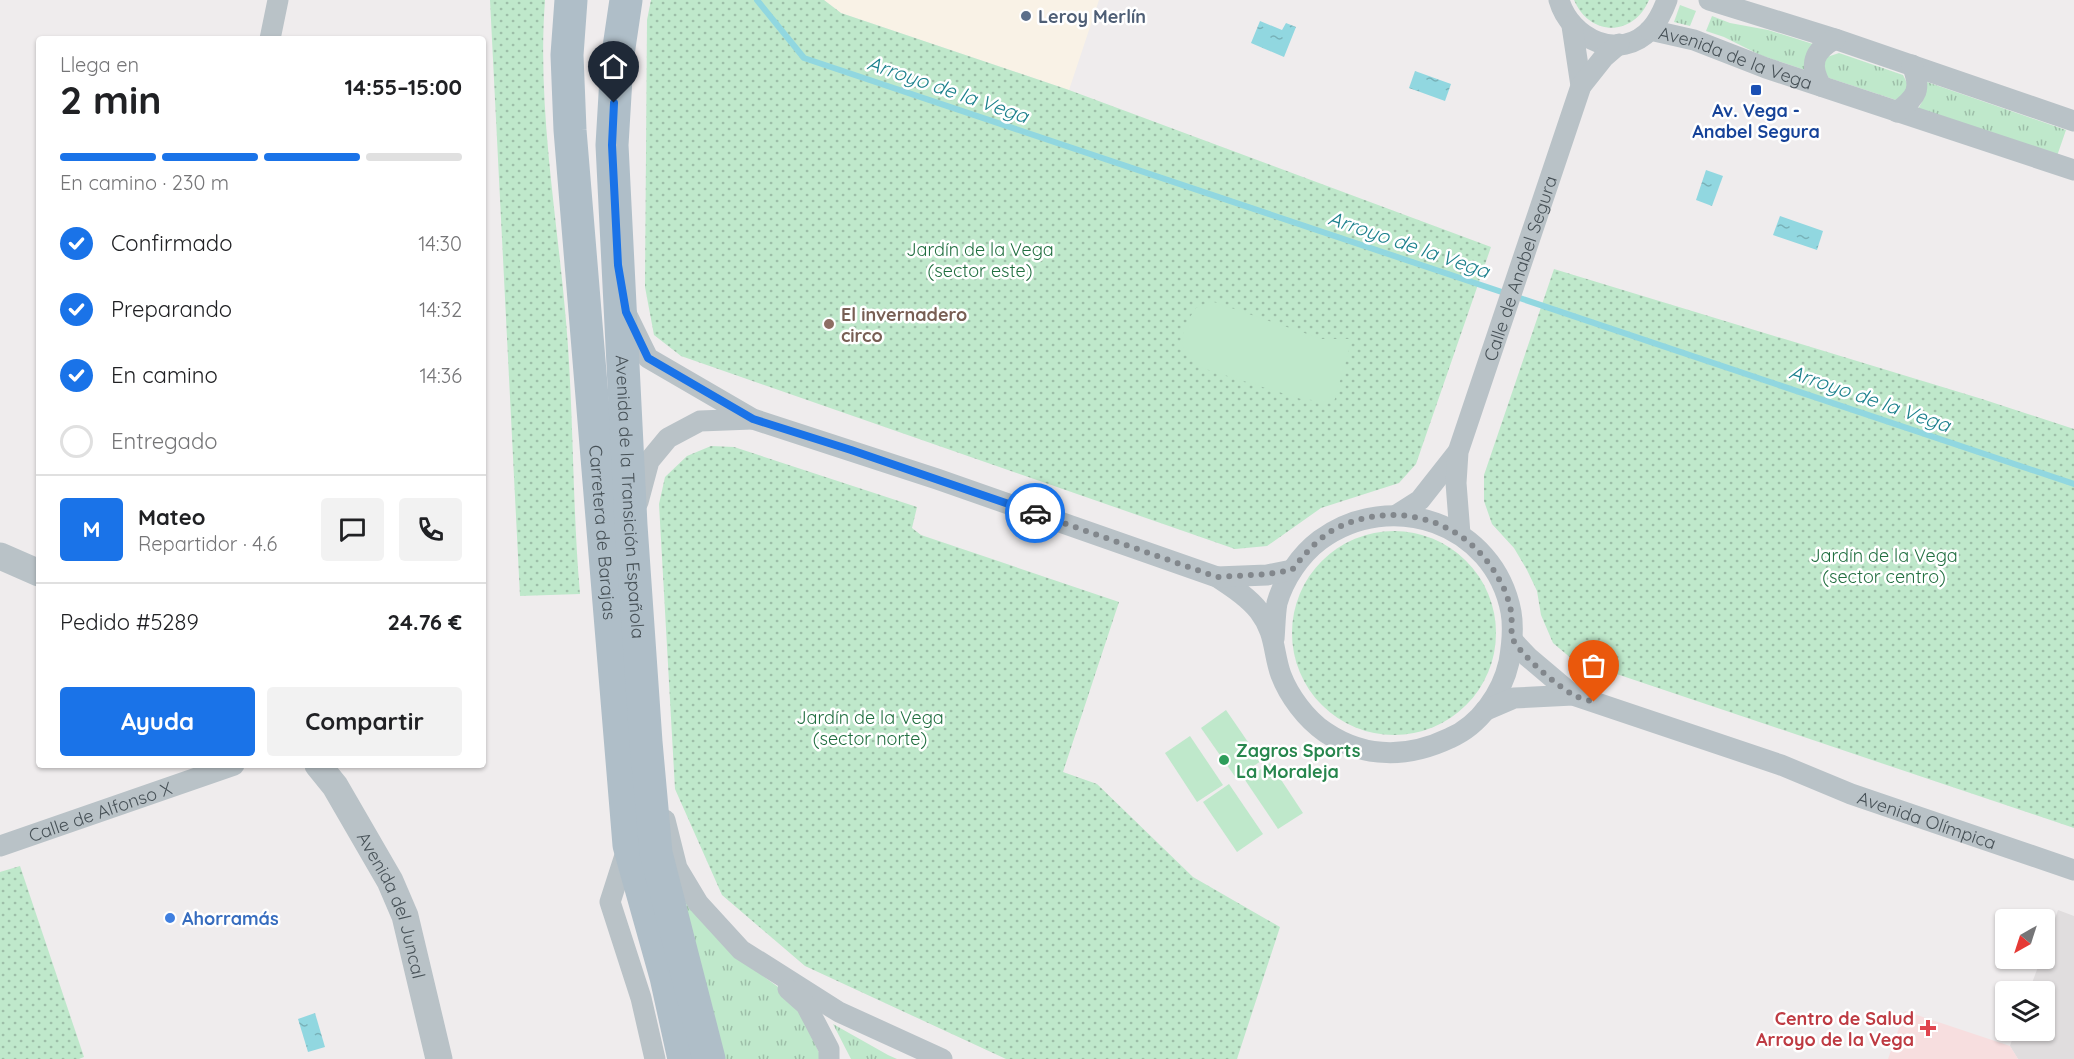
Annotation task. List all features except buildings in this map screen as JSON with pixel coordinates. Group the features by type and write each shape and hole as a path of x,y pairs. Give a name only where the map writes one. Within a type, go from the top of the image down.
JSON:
{"main road":[{"name":"Carretera de Barajas","path":"571,0 567,55 570,130 629,845 666,977 684,1059"},
{"name":"Avenida de la Transición Española","path":"626,0 617,61 612,145 631,525 646,742"},
{"path":"646,742 656,853 709,1059"}],"street":[{"path":"271,36 278,0"},
{"path":"1559,0 1572,26 1585,37 1601,44 1619,44 1641,37 1650,30 1662,15 1667,0"},
{"path":"1710,0 1835,39 2074,121"},
{"name":"Calle de Anabel Segura","path":"1572,26 1581,86"},
{"name":"Avenida de la Vega","path":"1650,30 1694,40 1766,68 2074,170"},
{"name":"Avenida de la Vega","path":"1821,86 1814,67 1815,57 1826,44 1835,39"},
{"name":"Calle de Anabel Segura","path":"1460,534 1456,483 1458,452 1581,86 1604,57 1619,44"},
{"path":"1897,112 1911,101 1916,93 1917,83 1912,65"},
{"path":"618,265 626,312 648,358 753,419 905,468 1217,577 1240,592 1260,612 1274,639"},
{"path":"631,525 649,461 668,438 700,421 753,419"},
{"name":"Calle de Anabel Segura","path":"1398,514 1420,501 1458,452"},
{"path":"1398,514 1430,520 1460,534 1484,555 1501,582 1511,612 1513,640 1505,677 1486,710 1460,734 1428,748 1392,753 1357,748 1324,731 1298,706 1281,675 1274,639 1277,603 1292,570 1310,547 1334,530 1360,519 1398,514"},
{"path":"0,542 36,557"},
{"path":"0,556 36,572"},
{"path":"1217,577 1292,570"},
{"name":"Avenida Olímpica","path":"1513,640 1528,657 1573,695"},
{"name":"Avenida Olímpica","path":"1486,710 1514,698 1573,695 1781,765 1851,794 2074,870"},
{"path":"646,742 677,868 698,903 741,950 839,1012 942,1059"},
{"name":"Avenida Olímpica","path":"1781,765 1854,783 2074,856"},
{"name":"Calle de Alfonso X","path":"0,846 225,768"},
{"name":"Avenida del Juncal","path":"320,768 335,786 390,881 405,916 439,1059"},
{"name":"Avenida del Juncal","path":"343,768 352,778 423,914 453,1045 459,1059"},
{"path":"629,845 610,902 640,998 655,1059"},
{"path":"759,962 806,1005 829,1049 829,1059"}],"shaded area":[{"path":"824,0 1099,0 1069,90 841,13"},
{"path":"2058,910 2074,916 2074,1059 2018,1059 2010,1046 2012,1041 2055,1041 2055,981 2033,981 2037,969 2055,969 2055,919"},
{"name":"Centro de Salud Arroyo de la Vega","path":"1905,1011 2010,1046 2018,1059 1888,1059"}],"green space":[{"path":"490,0 545,0 543,40 546,121 569,355 580,594 520,596"},
{"name":"Jardín de la Vega (sector este)","path":"651,0 824,0 841,13 1069,90 1491,247 1416,464 1399,483 1321,508 1267,546 1235,549 681,356 654,335 645,287 647,20"},
{"path":"1574,0 1649,0 1633,21 1612,28 1590,21"},
{"path":"1680,5 1696,11 1690,26 1674,22"},
{"path":"1712,16 1730,23 1768,30 1813,44 1805,70 1760,55 1724,37 1706,31"},
{"path":"1839,53 1903,75 1908,85 1907,92 1896,100 1829,78 1825,75 1823,62 1827,57"},
{"path":"1927,82 2066,130 2057,156 1918,109"},
{"name":"Jardín de la Vega (sector centro)","path":"1554,269 2074,429 2074,828 1572,659 1553,643 1541,615 1537,591 1527,570 1514,548 1492,524 1484,501 1484,475"},
{"path":"1211,301 1322,339 1352,339 1334,402 1301,399 1196,366 1182,345 1184,326 1196,308"},
{"name":"Jardín de la Vega (sector norte)","path":"711,446 734,447 917,507 912,528 921,535 1119,602 1063,772 1097,784 1193,877 1280,927 1237,1059 1006,1059 805,966 722,895 675,789 659,504 665,477 687,456"},
{"path":"1394,531 1424,535 1442,543 1459,554 1473,568 1492,603 1496,633 1492,663 1484,681 1473,698 1459,712 1424,731 1394,735 1364,731 1346,723 1329,712 1315,698 1296,663 1292,633 1296,603 1304,585 1315,568 1329,554 1364,535"},
{"path":"1226,710 1261,761 1236,778 1201,728"},
{"path":"1190,736 1223,785 1197,802 1165,753"},
{"path":"1270,763 1303,813 1278,829 1245,780"},
{"path":"1229,784 1263,834 1237,852 1203,802"},
{"path":"20,866 84,1057 79,1059 0,1059 0,872"},
{"path":"669,867 763,976 785,992 803,1017 822,1059 722,1059"},
{"path":"833,1024 888,1055 897,1059 851,1059"}],"water":[{"path":"1260,21 1282,30 1286,23 1296,27 1284,57 1251,43"},
{"path":"1415,71 1451,84 1445,101 1409,88"},
{"path":"1706,170 1723,176 1712,206 1696,200"},
{"path":"1780,216 1823,231 1817,250 1773,235"},
{"path":"315,1013 325,1047 308,1052 298,1019"}],"waterway":[{"name":"Arroyo de la Vega","path":"757,0 804,58 2074,484"}],"way so far":[{"path":"1035,513 1217,577 1292,570 1310,547 1334,530 1360,519 1398,514 1430,520 1460,534 1484,555 1501,582 1511,612 1513,640 1528,657 1573,695 1594,702"}],"place":[{"name":"Leroy Merlín","path":"1026,16"},
{"name":"Av. Vega - Anabel Segura","path":"1756,90"},
{"name":"El invernadero circo","path":"829,324"},
{"name":"Zagros Sports La Moraleja","path":"1224,760"},
{"name":"Ahorramás","path":"170,918"},
{"name":"Centro de Salud Arroyo de la Vega","path":"1928,1028"}],"route":[{"path":"614,103 612,145 618,265 626,312 648,358 753,419 1035,513"}]}
